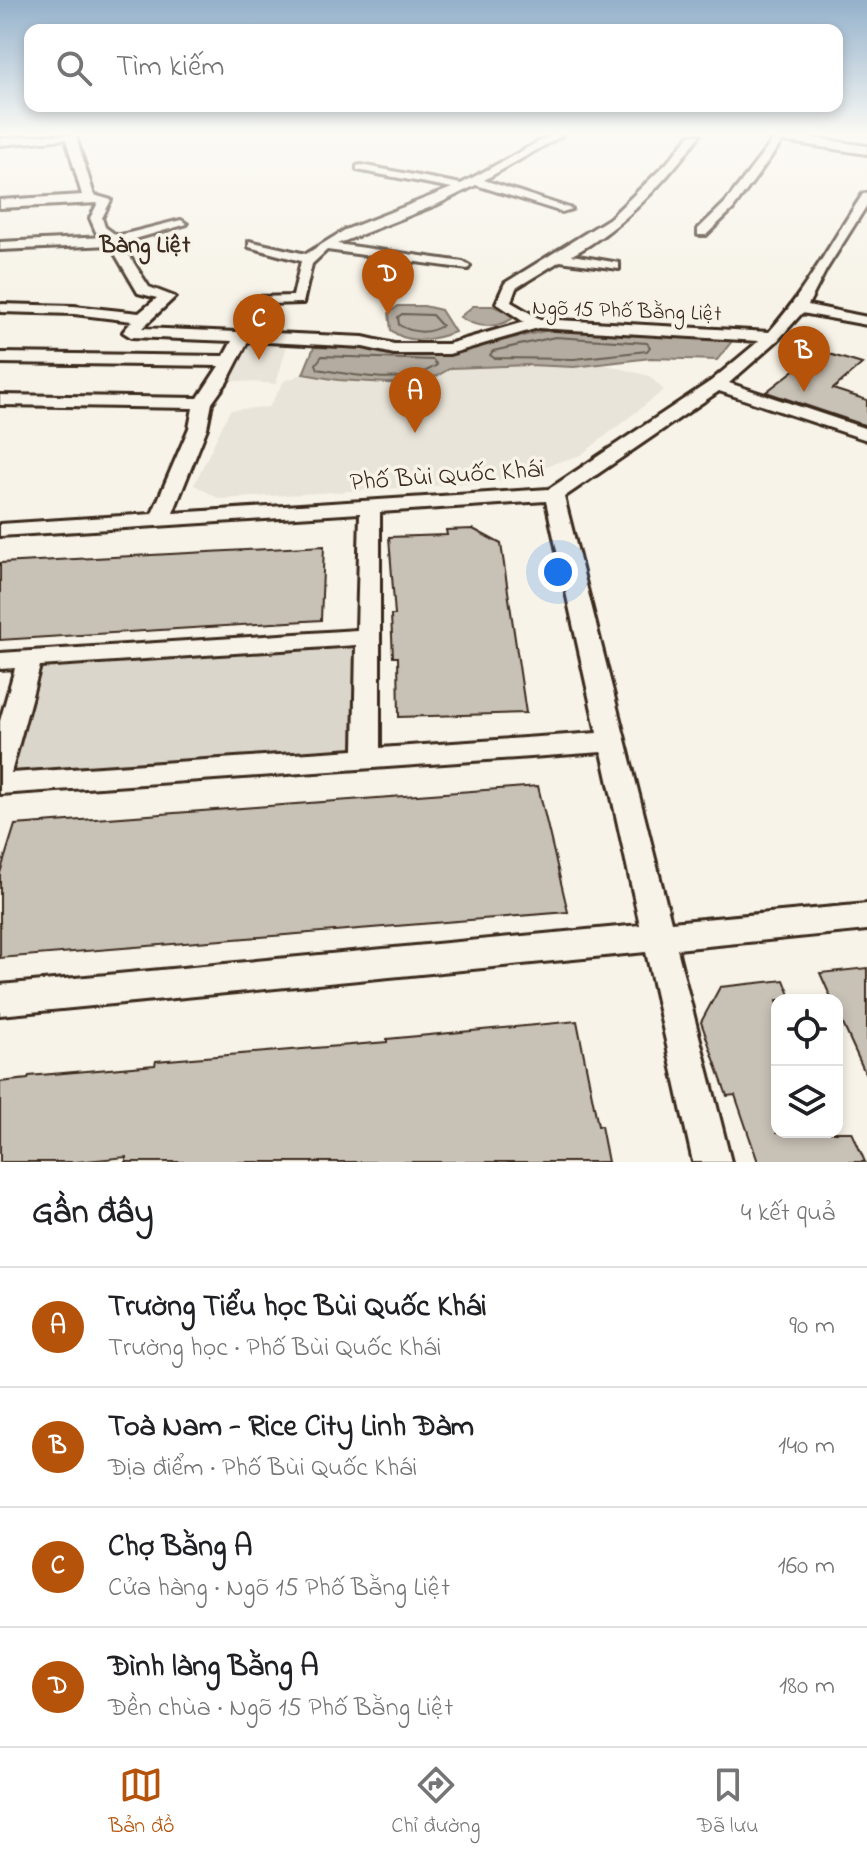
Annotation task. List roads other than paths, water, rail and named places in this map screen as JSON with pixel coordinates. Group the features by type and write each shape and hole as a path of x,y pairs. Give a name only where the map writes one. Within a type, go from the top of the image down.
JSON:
{"street":[{"path":"86,189 89,198"},
{"path":"160,519 198,428 203,403 230,361 261,300 298,300 302,293 302,273 309,259 327,246 455,189"},
{"path":"510,189 526,199 566,209"},
{"path":"537,323 503,303 510,286 614,221 646,189"},
{"path":"702,232 729,206 740,189"},
{"path":"0,204 89,198 105,200 96,218 100,229 109,234 143,290 168,297 142,318 74,310 0,308"},
{"name":"Phố Bùi Quốc Khái","path":"0,530 554,495 717,385 773,337 799,308 819,270 866,203"},
{"path":"0,246 112,241 181,224"},
{"path":"254,244 309,259"},
{"path":"327,246 463,266"},
{"path":"559,257 614,266"},
{"path":"799,308 867,321"},
{"name":"Ngõ 15 Phố Bằng Liệt","path":"142,318 131,332 363,342 394,349 449,349 537,323 773,337"},
{"path":"0,358 230,361"},
{"path":"717,385 867,435"},
{"path":"0,400 203,403"},
{"path":"554,495 610,742 712,1162"},
{"path":"367,758 370,507"},
{"path":"0,661 368,637"},
{"path":"0,768 30,659"},
{"path":"0,784 610,742"},
{"path":"0,1000 867,917"}],"water":[{"path":"398,306 424,306 441,310 455,332 422,340 398,335 391,330 389,313"},
{"path":"473,306 493,306 516,316 496,325 474,324 460,317"},
{"path":"554,329 732,341 717,360 651,358 574,367 451,368 421,385 338,380 303,374 314,347 451,352"}],"place":[{"name":"Đình làng Bằng A","path":"388,315"},
{"name":"Chợ Bằng A","path":"259,360"},
{"name":"Toà Nam - Rice City Linh Đàm","path":"804,392"},
{"name":"Trường Tiểu học Bùi Quốc Khái","path":"415,433"}],"district":[{"name":"Bàng Liệt","path":"145,244"}]}
